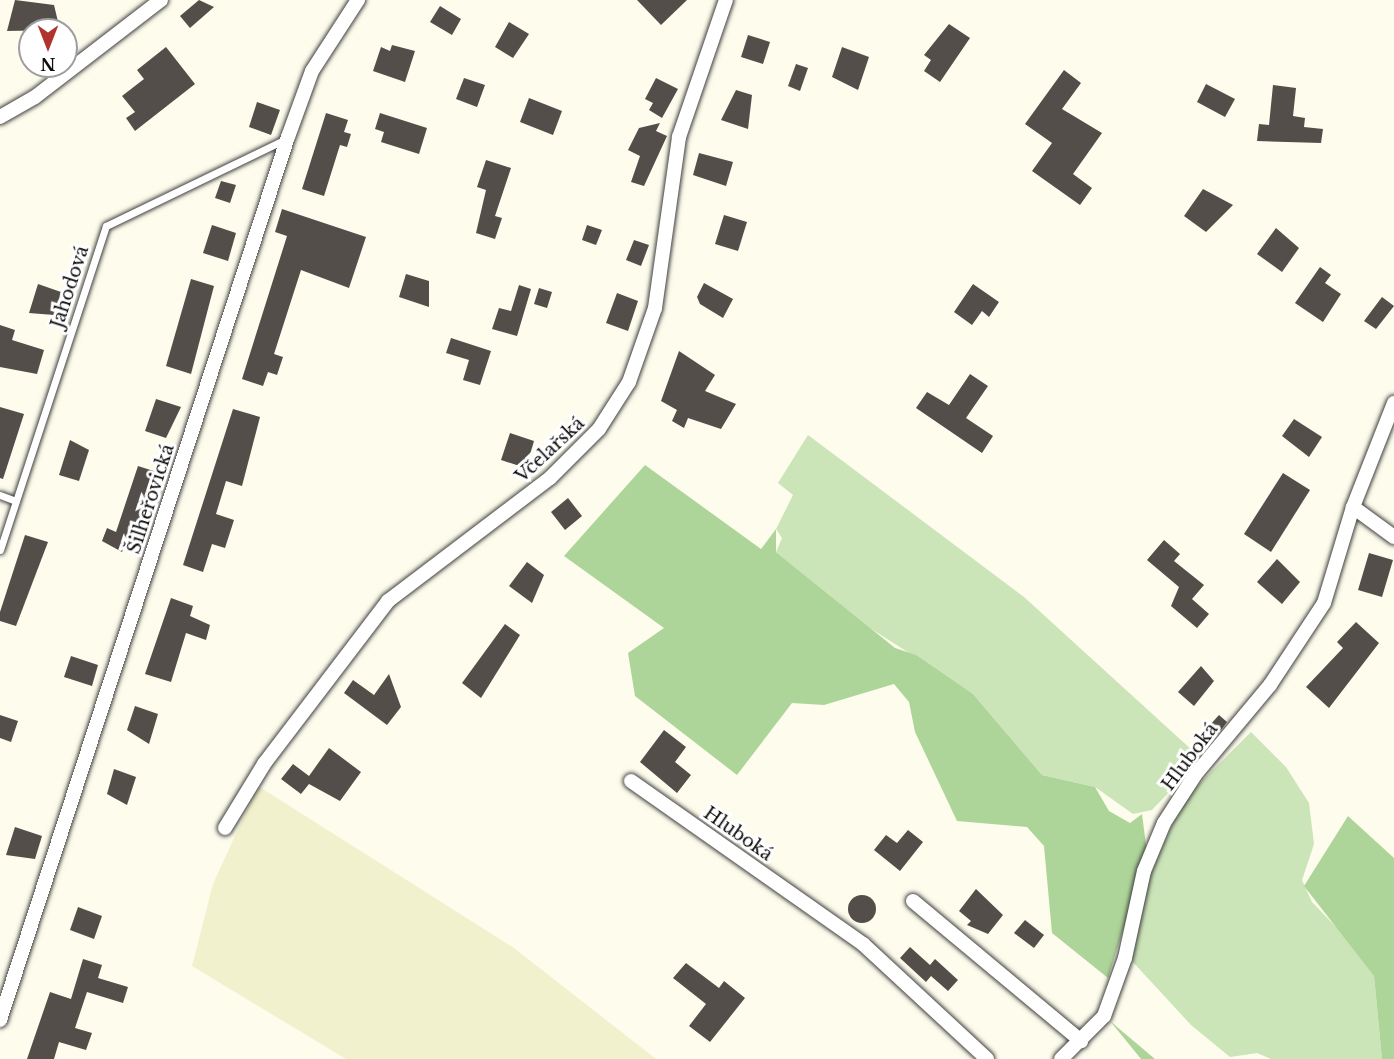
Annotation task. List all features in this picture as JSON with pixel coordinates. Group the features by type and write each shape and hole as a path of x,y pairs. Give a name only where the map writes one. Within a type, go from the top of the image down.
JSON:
{"street":[{"path":"0,117 35,97 161,0"},
{"name":"Šilheřovická","path":"0,1020 288,137 312,71 358,0"},
{"name":"Včelařská","path":"225,828 264,764 388,601 550,478 599,429 628,382 657,298 679,137 726,0"},
{"name":"Hluboká","path":"1061,1059 1104,1016 1125,958 1144,871 1164,823 1195,776 1302,640 1324,603 1353,507 1394,403"},
{"path":"1353,507 1394,537"},
{"name":"Hluboká","path":"631,781 863,944 987,1059"},
{"path":"913,901 1081,1041"}],"lane":[{"name":"Jahodová","path":"0,550 106,226 288,137"},
{"path":"0,495 16,501"}],"green space":[{"path":"808,435 1024,597 1193,751 1189,771 1152,810 1133,814 1095,787 1042,775 973,694 870,628 776,552 782,538 776,529 793,495 778,483"},
{"path":"645,465 761,549 776,529 776,552 895,648 916,655 973,694 1042,775 1095,787 1109,811 1130,823 1142,814 1147,853 1108,978 1052,933 1044,846 1027,827 957,821 915,732 909,702 894,684 824,705 792,703 737,775 635,696 628,653 664,628 564,556"},
{"path":"1251,732 1286,767 1309,803 1314,844 1302,880 1312,902 1360,952 1374,976 1382,1059 1271,1059 1257,1053 1230,1057 1191,1025 1131,960 1148,880 1177,814 1197,786"},
{"path":"258,786 514,948 656,1059 346,1059 192,966 213,884"},
{"path":"1348,816 1394,858 1394,1059 1382,1059 1374,976 1304,886"},
{"path":"1110,1021 1155,1059 1141,1059"}],"building":[{"path":"15,0 54,5 57,18 18,18 18,31 7,31"},
{"path":"199,0 214,7 190,28 180,16"},
{"path":"637,0 687,0 661,25"},
{"path":"440,6 461,19 452,35 430,22"},
{"path":"509,22 529,34 513,58 495,47"},
{"path":"949,24 970,38 940,82 924,71 931,60 924,55"},
{"path":"748,35 770,42 763,64 741,57"},
{"path":"392,45 415,51 405,82 373,71 381,47 390,51"},
{"path":"166,47 195,84 135,131 126,118 135,112 122,96 144,79 137,70"},
{"path":"842,47 869,57 858,90 832,77"},
{"path":"796,64 808,68 800,91 788,86"},
{"path":"1064,70 1081,83 1062,109 1102,133 1073,174 1092,188 1080,205 1032,171 1052,143 1025,124"},
{"path":"464,78 485,85 477,107 456,99"},
{"path":"656,78 678,89 662,118 649,110 653,103 645,99"},
{"path":"1206,84 1235,99 1225,117 1197,102"},
{"path":"1273,85 1296,88 1293,116 1305,118 1304,127 1323,129 1321,143 1257,141 1259,124 1269,125"},
{"path":"736,90 752,95 748,129 721,120"},
{"path":"529,98 562,111 553,135 520,122"},
{"path":"257,102 280,110 271,135 249,127"},
{"path":"326,113 348,120 344,132 351,134 347,147 340,145 324,196 302,189"},
{"path":"380,113 427,128 419,154 381,142 384,132 375,129"},
{"path":"660,123 656,131 667,136 644,186 631,182 640,156 628,150 639,128"},
{"path":"699,153 733,162 726,186 693,175"},
{"path":"486,160 511,168 495,216 502,218 495,239 476,233 486,190 477,187"},
{"path":"221,181 236,185 230,203 215,198"},
{"path":"1203,189 1233,205 1206,232 1184,216"},
{"path":"282,209 366,237 349,288 301,270 274,354 283,357 277,375 268,372 263,386 242,379 287,236 275,232"},
{"path":"724,215 747,222 738,251 715,244"},
{"path":"212,225 236,233 228,261 203,253"},
{"path":"587,225 602,230 596,245 582,240"},
{"path":"1276,228 1299,248 1282,272 1257,254"},
{"path":"634,240 649,245 641,266 626,260"},
{"path":"1320,267 1331,275 1325,283 1341,294 1323,322 1295,303"},
{"path":"406,274 429,281 429,307 399,297"},
{"path":"191,279 214,286 191,374 166,366"},
{"path":"704,283 733,299 723,318 700,304 697,297"},
{"path":"38,284 61,292 54,315 29,313"},
{"path":"973,284 999,302 989,317 982,311 972,325 954,312"},
{"path":"519,285 531,289 517,336 492,329 499,308 511,311"},
{"path":"539,288 552,292 547,308 534,304"},
{"path":"617,293 638,301 628,331 606,323"},
{"path":"1382,297 1394,306 1376,329 1364,321"},
{"path":"0,325 15,330 12,340 44,350 37,374 0,367"},
{"path":"451,338 491,351 480,385 463,380 469,360 446,353"},
{"path":"679,351 715,375 705,391 736,404 721,429 688,418 684,428 672,421 677,410 661,401"},
{"path":"970,374 988,386 966,418 993,436 982,453 916,408 927,392 949,405"},
{"path":"156,399 181,407 166,438 145,431"},
{"path":"0,407 24,414 3,479 0,478"},
{"path":"233,409 260,417 242,486 226,481 216,514 234,520 225,548 212,544 203,572 183,565"},
{"path":"1294,419 1322,437 1309,457 1282,436"},
{"path":"510,433 534,441 526,468 501,460"},
{"path":"70,440 89,450 79,481 59,475"},
{"path":"138,466 160,473 136,548 125,545 122,552 102,541 107,528 116,532"},
{"path":"1283,473 1310,490 1271,552 1244,534"},
{"path":"568,498 582,516 565,530 551,512"},
{"path":"25,535 48,542 16,626 0,621 0,612"},
{"path":"1164,540 1180,554 1174,561 1204,585 1192,599 1209,614 1197,628 1171,606 1179,587 1147,560"},
{"path":"1369,553 1393,560 1382,597 1358,590"},
{"path":"1277,559 1300,582 1282,604 1257,582"},
{"path":"527,562 544,575 532,603 509,586"},
{"path":"171,598 193,606 190,616 210,625 206,640 186,633 171,682 145,674"},
{"path":"1356,622 1379,643 1329,708 1306,687 1343,648 1337,642"},
{"path":"505,624 520,635 481,698 462,683"},
{"path":"71,656 98,665 92,686 64,677"},
{"path":"1201,666 1214,681 1194,706 1178,692"},
{"path":"389,674 401,707 387,725 344,693 353,680 374,695"},
{"path":"135,706 158,714 149,744 127,730"},
{"path":"0,715 18,721 11,742 0,738"},
{"path":"1219,715 1227,722 1218,734 1209,726"},
{"path":"664,730 686,747 675,762 691,775 677,793 640,762"},
{"path":"329,748 361,772 340,801 309,784 301,794 281,779 293,764 309,776"},
{"path":"114,769 136,777 127,805 107,794"},
{"path":"15,827 42,836 35,859 6,855"},
{"path":"908,830 923,842 900,871 874,850 886,835 897,843"},
{"path":"976,889 1003,915 988,934 967,925 971,921 959,911"},
{"path":"862,895 872,899 876,909 872,919 862,923 852,919 848,909 852,899"},
{"path":"78,907 102,916 94,939 70,930"},
{"path":"1025,920 1044,935 1034,948 1014,933"},
{"path":"910,947 930,965 935,959 958,980 948,991 931,976 926,982 900,958"},
{"path":"83,959 102,965 98,978 128,987 123,1003 87,992 75,1028 92,1033 86,1050 59,1042 54,1059 27,1059 50,992 71,999"},
{"path":"686,963 719,988 724,981 745,998 710,1042 689,1026 706,1004 673,978"}]}
